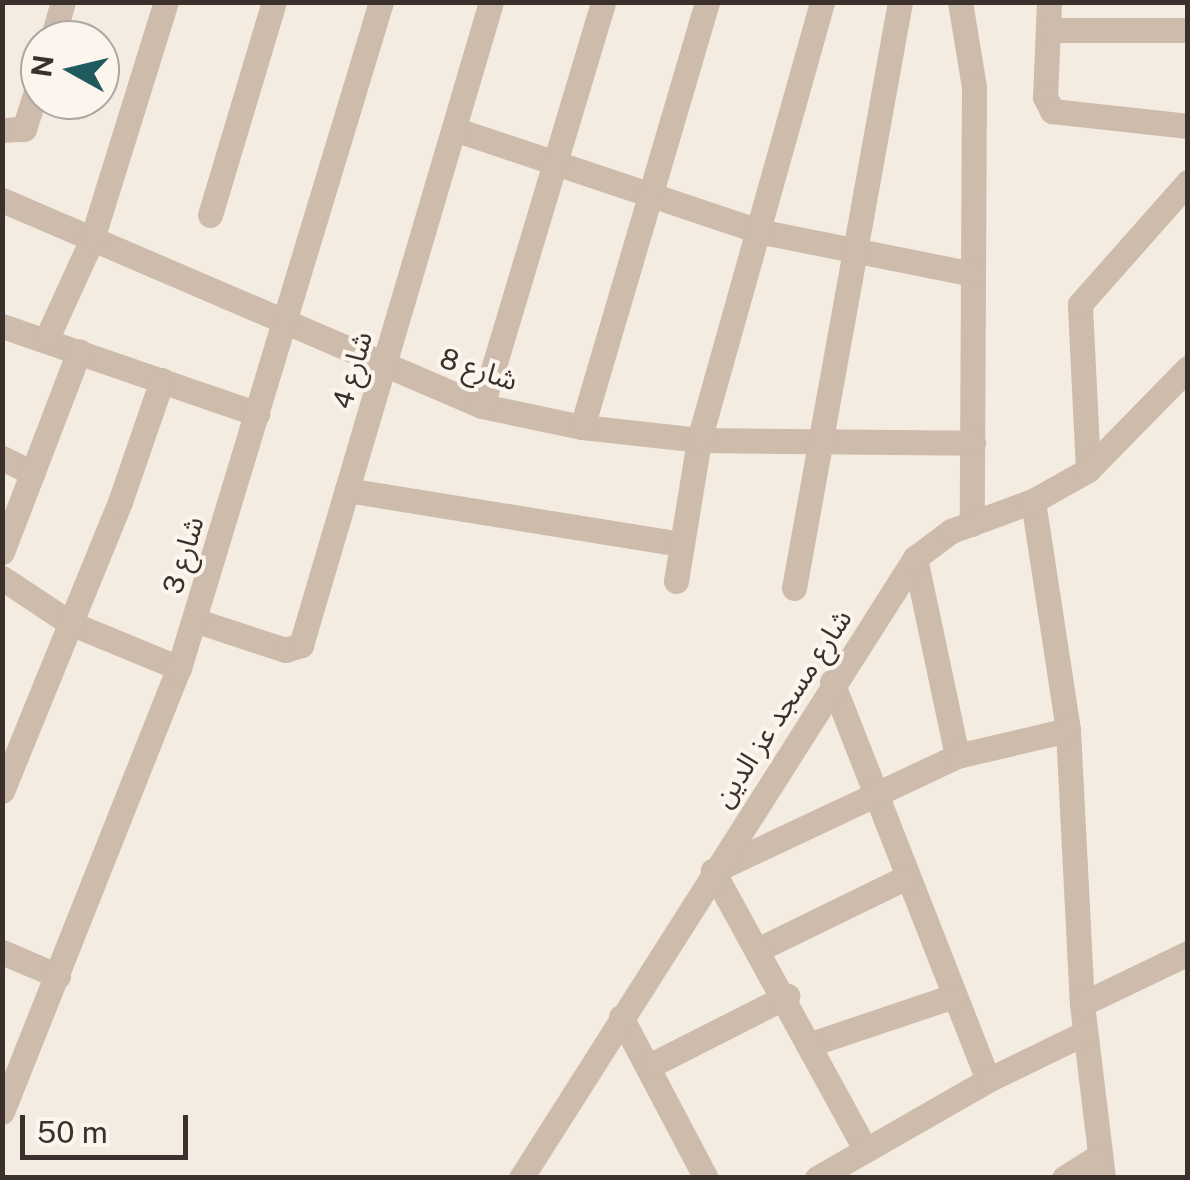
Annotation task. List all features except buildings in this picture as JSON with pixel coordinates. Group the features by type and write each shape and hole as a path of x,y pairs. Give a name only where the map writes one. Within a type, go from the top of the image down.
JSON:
{"street":[{"path":"46,340 92,239 166,2"},
{"path":"210,215 274,2"},
{"name":"شارع 3","path":"4,1105 178,668 381,2"},
{"name":"شارع 4","path":"194,620 286,650 301,646 491,2"},
{"path":"482,406 603,2"},
{"path":"582,428 706,2"},
{"path":"676,580 699,440 822,2"},
{"path":"794,588 900,2"},
{"path":"1049,2 1046,97 1052,111 1188,126"},
{"path":"957,3 974,87 972,524"},
{"path":"1048,30 1188,30"},
{"path":"2,130 24,129 27,120"},
{"path":"454,128 649,199 758,232 973,274"},
{"path":"1088,470 1080,304 1188,182"},
{"name":"شارع 8","path":"2,200 384,368 482,406 582,428 699,440 973,443"},
{"path":"2,326 257,414"},
{"path":"2,552 79,351"},
{"name":"شارع مسجد عز الدين","path":"521,1178 832,682 915,558 972,524 1032,502 1088,470 1188,368"},
{"path":"2,791 162,380"},
{"path":"2,458 33,473"},
{"path":"347,490 682,544"},
{"path":"1032,502 1068,730 1082,1004 1101,1167 1064,1178"},
{"path":"915,558 957,756"},
{"path":"2,578 70,623 178,668"},
{"path":"832,682 988,1080"},
{"path":"864,1147 808,1045 787,996 756,950 713,871 957,756 1068,730"},
{"path":"756,950 907,877"},
{"path":"2,952 58,976"},
{"path":"1082,1004 1185,961"},
{"path":"651,1065 787,996"},
{"path":"808,1045 954,996"},
{"path":"622,1017 651,1065 706,1178"},
{"path":"816,1178 864,1147 988,1080 1085,1033"}]}
